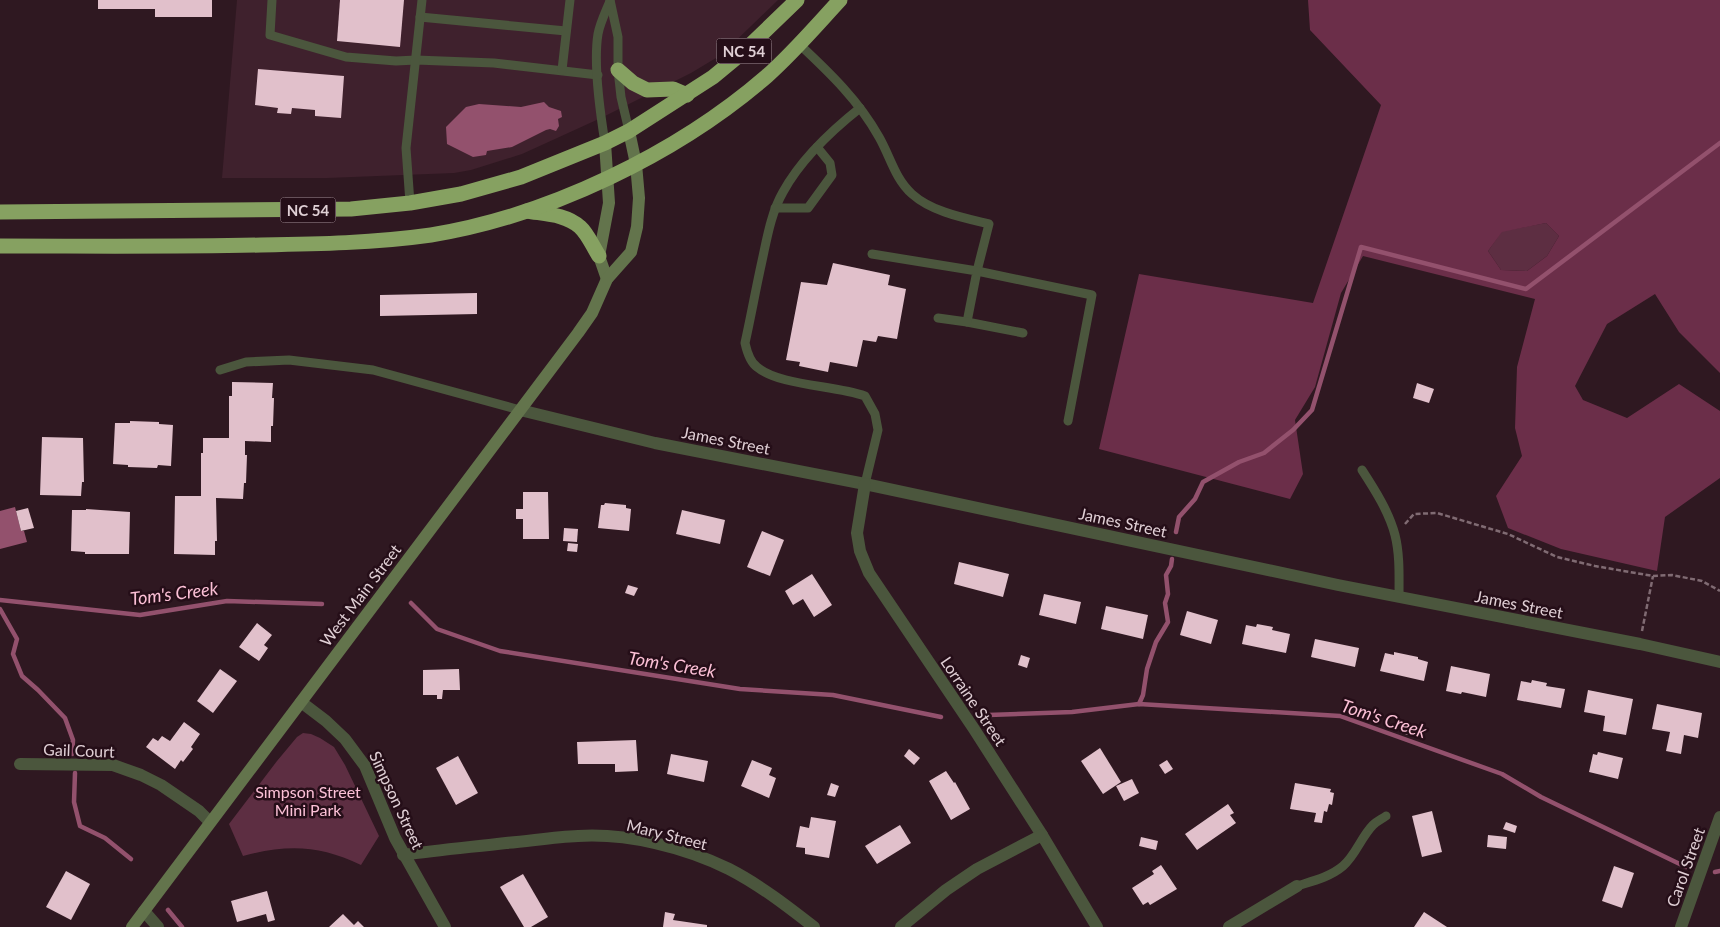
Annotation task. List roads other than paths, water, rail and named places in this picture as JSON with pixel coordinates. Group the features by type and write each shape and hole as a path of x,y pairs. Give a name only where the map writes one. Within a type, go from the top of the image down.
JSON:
{"highway":[{"name":"NC 54","path":"0,212 351,209 410,203 461,194 521,177 630,131 713,77 742,53 796,0"},
{"name":"NC 54","path":"0,246 224,246 362,243 432,234 495,220 526,210 608,177 636,164 689,134 735,102 767,76 800,45 840,0"},
{"path":"618,70 633,83 647,90 673,89 687,95"},
{"path":"526,210 574,222 586,234 599,256"}],"main road":[{"name":"West Main Street","path":"132,927 592,313 607,279 631,252 636,227 638,198 636,164 630,131"},
{"path":"605,143 609,202 599,256 607,279"}],"street":[{"name":"James Street","path":"520,410 656,443 865,484 1399,597 1640,644 1720,662"},
{"name":"Lorraine Street","path":"865,484 857,532 860,551 870,573 974,728 1042,835 1097,927"},
{"name":"Simpson Street","path":"301,702 326,721 357,754 365,766 391,830 446,927"},
{"name":"Gail Court","path":"20,764 113,764 141,774 161,785 198,811 210,822"},
{"name":"Carol Street","path":"1681,927 1720,817"},
{"path":"901,927 946,890 977,869 1042,835"},
{"name":"Mary Street","path":"404,855 434,850 579,836 612,837 645,842 686,852 728,869 772,894 814,927"},
{"path":"1229,927 1297,886"},
{"path":"144,911 158,927"}],"lane":[{"path":"272,0 270,35 346,57 396,61 494,63 598,75"},
{"path":"410,203 406,148 422,0"},
{"path":"562,70 570,0"},
{"path":"609,0 618,37 618,70 621,97 630,131"},
{"path":"605,143 596,58 598,33 609,0"},
{"path":"420,17 566,32"},
{"path":"800,45 845,88 880,138 893,168 911,193 924,203 960,217 990,224 977,271 967,322"},
{"path":"860,108 834,129 817,147 782,192 775,208 768,234 745,343 755,367 773,377 852,391 865,396 875,414 878,430 865,484"},
{"path":"775,208 808,208 832,175 830,163 817,147"},
{"path":"872,254 977,271 1092,295 1068,421"},
{"path":"938,318 1024,334"},
{"path":"220,370 246,362 289,360 373,370 520,410"},
{"path":"1362,470 1377,493 1395,534 1399,563 1399,597"},
{"path":"1297,886 1321,879 1343,866 1374,824 1386,816"}],"waterway":[{"path":"1176,532 1179,517 1195,499 1203,482 1239,462 1264,453 1293,430 1312,410 1361,247 1526,289 1720,143"},
{"path":"1139,704 1143,695 1147,669 1156,642 1168,622 1165,603 1168,594 1166,575 1171,566 1172,559"},
{"name":"Tom's Creek","path":"0,600 140,615 227,601 322,604"},
{"name":"Tom's Creek","path":"411,603 437,629 500,651 740,689 833,695 941,717"},
{"path":"0,609 17,639 13,654 22,676 65,718 73,740 72,754"},
{"name":"Tom's Creek","path":"988,715 1072,712 1139,704 1340,716 1502,774 1541,797 1686,867"},
{"path":"75,773 74,802 80,826 105,838 131,859"},
{"name":"Tom's Creek","path":"1715,872 1720,871"},
{"path":"168,910 182,927"}],"park label":[{"name":"Simpson Street Mini Park","path":"308,800"}]}
